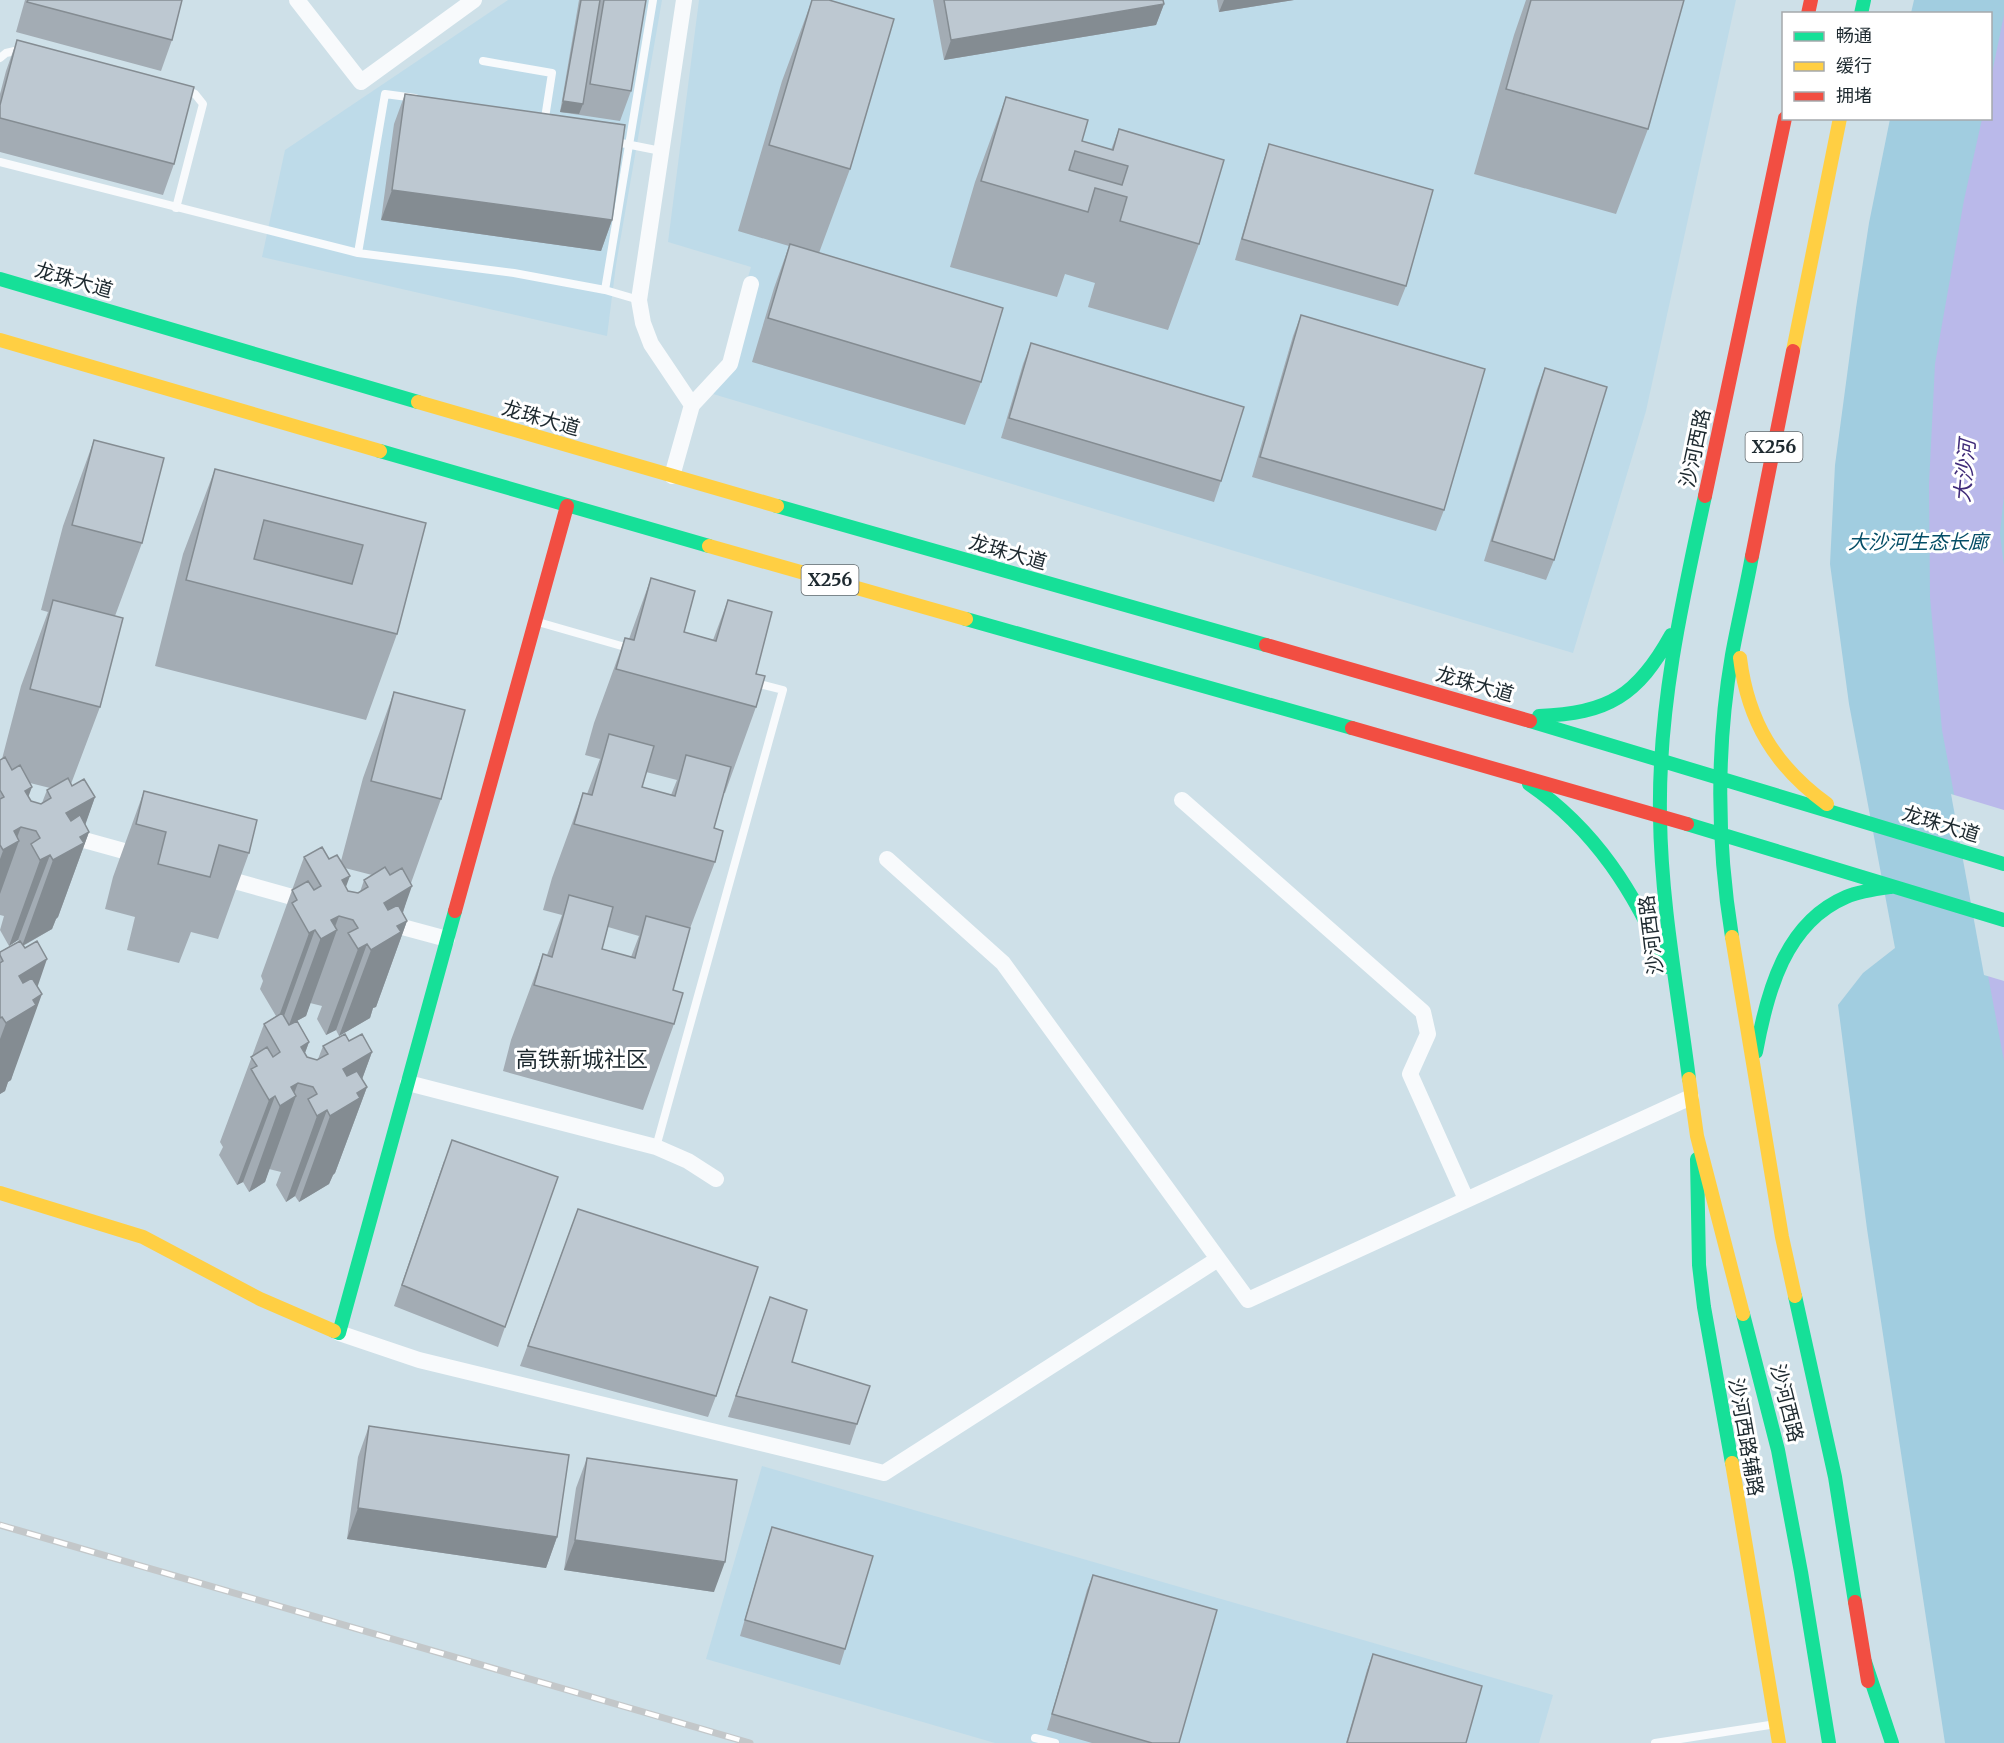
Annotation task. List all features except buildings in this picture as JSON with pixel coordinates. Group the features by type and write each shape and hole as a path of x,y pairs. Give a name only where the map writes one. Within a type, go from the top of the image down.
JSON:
{"main road":[{"name":"沙河西路","path":"1785,120 1682,603 1665,720 1661,760 1660,816 1665,897 1697,1136 1779,1450 1802,1572 1829,1743"},
{"name":"沙河西路","path":"1840,120 1732,656 1722,744 1721,834 1728,913 1754,1077 1782,1237 1835,1477 1877,1743"},
{"name":"龙珠大道","path":"0,279 672,476 1495,710 2004,864"},
{"name":"X256","path":"0,340 567,506 1510,772 1721,834"},
{"path":"0,1193 143,1237 187,1258 260,1299 339,1333 567,506"},
{"name":"X256","path":"1495,710 1528,715 1564,716 1589,712 1612,704 1640,682 1657,661 1671,635 1682,603"},
{"path":"1738,625 1740,664 1746,693 1768,744 1789,772 1812,795 1845,815"},
{"path":"1510,772 1543,792 1571,818 1613,868 1658,945 1678,999"},
{"path":"1721,834 2004,920"},
{"path":"1754,1077 1758,1040 1766,1004 1779,968 1794,939 1821,911 1845,897 1894,886"},
{"name":"沙河西路辅路","path":"1697,1136 1698,1227 1704,1307 1750,1563 1779,1743"},
{"path":"1865,1662 1892,1743"}],"street":[{"path":"297,0 361,82 474,0"},
{"path":"684,0 639,300 643,323 651,344 692,405"},
{"path":"672,476 692,405 730,364 752,284"},
{"path":"1182,800 1423,1012 1428,1034 1410,1074 1466,1199"},
{"path":"46,830 160,861"},
{"path":"887,858 1003,963 1248,1300 1691,1097"},
{"path":"206,874 321,905"},
{"path":"367,917 447,939"},
{"path":"408,1083 656,1147 688,1161 716,1179"},
{"path":"339,1333 419,1360 884,1473 1218,1259"}],"lane":[{"path":"605,290 653,0"},
{"path":"0,58 6,53 21,48 32,51"},
{"path":"483,61 552,73 548,121 534,116"},
{"path":"176,208 203,104 195,94 177,87"},
{"path":"357,253 385,94 419,99"},
{"path":"597,139 661,152"},
{"path":"0,162 357,253 514,273 605,290 639,300"},
{"path":"535,621 636,650"},
{"path":"656,1147 783,690 738,678"},
{"path":"1655,1743 1693,1740 1776,1724"},
{"path":"1035,1738 1055,1743"}],"shaded area":[{"path":"508,0 662,0 616,265 607,336 262,257 285,150"},
{"path":"699,0 1736,0 1646,411 1573,653 713,394 751,267 668,242"},
{"path":"762,1466 1553,1695 1539,1743 995,1743 706,1659"}],"green space":[{"name":"大沙河生态长廊","path":"1914,0 2004,0 2004,1743 1945,1743 1867,1229 1838,1005 1863,973 1895,948 1849,704 1830,564 1835,465 1869,223 1890,120 1992,120 1992,12 1911,12"}],"water":[{"name":"大沙河","path":"2004,15 2004,494 2000,534 2004,566 2004,1061 1942,730 1930,597 1929,484 1935,364 1964,200 1982,120 1992,120 1992,73"}],"pier":[{"path":"1951,794 2004,810 2004,981 1984,975"}],"railway":[{"path":"0,1525 750,1743"}],"traffic: fast":[{"path":"1861,12 1864,0"},
{"path":"0,279 418,402"},
{"path":"380,451 709,546"},
{"path":"1689,1079 1663,882 1660,776 1673,655 1705,496"},
{"path":"777,506 1266,645"},
{"path":"1732,937 1723,867 1721,761 1732,655 1752,556"},
{"path":"966,619 1352,728"},
{"path":"1539,716 1584,711 1618,697 1646,673 1671,635"},
{"path":"1530,721 2004,864"},
{"path":"1529,784 1574,822 1611,865 1641,914 1667,967"},
{"path":"1687,824 2004,920"},
{"path":"1756,1052 1773,983 1782,962 1808,924 1825,909 1846,897 1891,887"},
{"path":"334,1331 339,1333 455,911"},
{"path":"1697,1159 1699,1265 1704,1307 1732,1463"},
{"path":"1795,1296 1835,1477 1855,1602"},
{"path":"1743,1314 1778,1450 1829,1743"},
{"path":"1865,1662 1892,1743"}],"traffic: slow":[{"path":"1793,351 1840,120"},
{"path":"0,340 380,451"},
{"path":"418,402 777,506"},
{"path":"709,546 966,619"},
{"path":"1740,658 1750,702 1767,741 1793,774 1827,804"},
{"path":"1732,937 1782,1237 1795,1296"},
{"path":"1689,1079 1697,1136 1743,1314"},
{"path":"0,1193 143,1237 260,1299 334,1331"},
{"path":"1732,1463 1779,1743"}],"traffic: jam":[{"path":"1808,12 1811,0"},
{"path":"1705,496 1785,120"},
{"path":"1752,556 1793,351"},
{"path":"455,911 567,506"},
{"path":"1266,645 1530,721"},
{"path":"1352,728 1687,824"},
{"path":"1855,1602 1868,1681"}],"district":[{"name":"高铁新城社区","path":"582,1059"}]}
